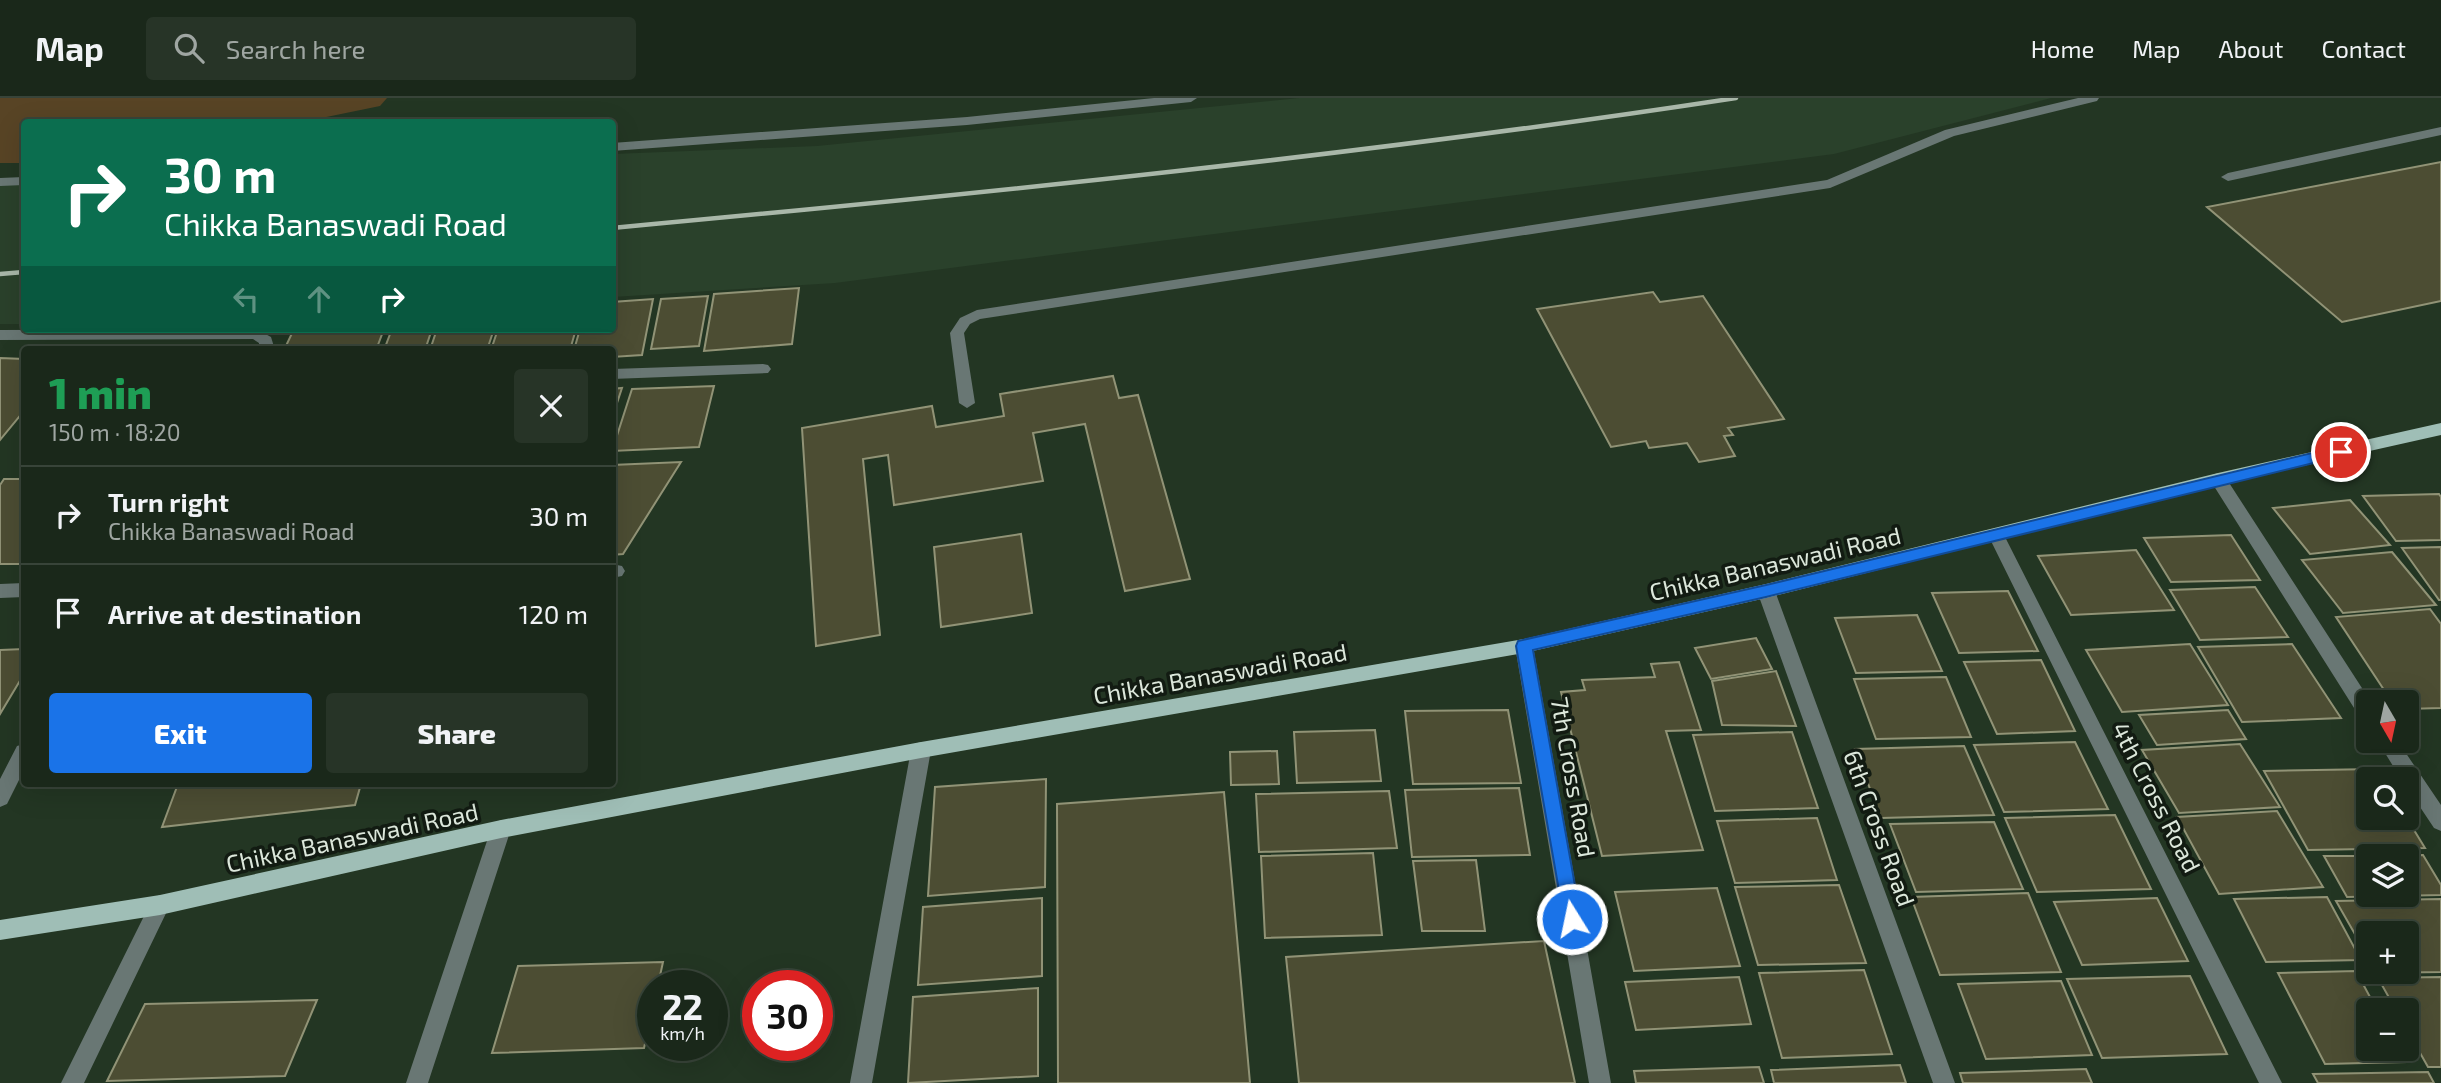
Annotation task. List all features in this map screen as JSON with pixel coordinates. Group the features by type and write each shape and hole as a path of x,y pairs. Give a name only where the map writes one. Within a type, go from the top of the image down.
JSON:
{"main road":[{"name":"Chikka Banaswadi Road","path":"0,930 160,905 501,829 921,750 1524,646 1766,591 2218,480 2440,430"}],"street":[{"path":"616,147 967,121 1191,98"},
{"path":"967,403 957,333 965,321 977,315 1830,184 1950,133 2094,98"},
{"path":"2228,177 2441,131"},
{"path":"0,182 21,181"},
{"path":"0,335 256,334 266,341 267,346"},
{"path":"616,374 763,369"},
{"path":"2218,480 2356,694"},
{"name":"4th Cross Road","path":"1996,535 2271,1083"},
{"path":"0,590 21,590"},
{"name":"6th Cross Road","path":"1766,591 1944,1083"},
{"name":"7th Cross Road","path":"1524,646 1600,1083"},
{"path":"861,1083 921,750"},
{"path":"2395,753 2441,822"},
{"path":"0,798 21,758"},
{"path":"417,1083 501,829"},
{"path":"72,1083 160,905"}],"shaded area":[{"path":"0,98 387,98 380,106 317,119 21,119 21,163 0,163"},
{"path":"1299,98 2051,98 1834,154 835,283 616,297 616,154 817,146"},
{"path":"21,178 21,324 0,324 0,179"}],"building":[{"path":"2441,162 2441,301 2342,322 2207,207"},
{"path":"799,288 792,344 704,351 714,294"},
{"path":"1653,292 1660,302 1703,296 1784,419 1728,428 1733,435 1724,436 1735,456 1699,462 1687,443 1649,448 1646,441 1611,447 1537,309"},
{"path":"708,296 699,346 651,349 661,299"},
{"path":"653,299 642,355 616,357 616,346 575,346 579,333 616,333 616,302"},
{"path":"292,333 382,333 378,346 286,346"},
{"path":"390,333 431,333 426,346 386,346"},
{"path":"436,333 493,333 488,346 431,346"},
{"path":"497,333 575,333 571,346 492,346"},
{"path":"0,358 21,359 21,415 0,440"},
{"path":"1113,376 1119,398 1138,395 1190,579 1125,591 1085,424 1033,433 1043,481 894,505 888,455 863,459 880,635 816,646 802,428 932,406 936,427 1004,416 1000,394"},
{"path":"714,386 699,447 616,451 616,439 632,389"},
{"path":"622,388 616,406 616,389"},
{"path":"681,462 623,554 616,555 616,465"},
{"path":"4,479 21,479 21,564 0,564 0,485"},
{"path":"2439,494 2441,540 2396,541 2363,496"},
{"path":"2350,500 2390,545 2310,554 2273,508"},
{"path":"1021,534 1032,613 941,627 934,547"},
{"path":"2231,535 2260,580 2171,582 2144,538"},
{"path":"2441,547 2441,600 2439,600 2402,548"},
{"path":"2136,550 2174,610 2071,615 2038,556"},
{"path":"2392,552 2436,605 2343,613 2302,560"},
{"path":"2255,587 2288,637 2200,640 2170,590"},
{"path":"2008,591 2038,651 1959,653 1932,593"},
{"path":"2430,609 2441,624 2441,708 2419,709 2419,690 2384,690 2336,617"},
{"path":"1917,615 1942,671 1856,673 1835,618"},
{"path":"1756,638 1772,669 1711,679 1695,648"},
{"path":"2190,644 2228,705 2122,712 2086,650"},
{"path":"2292,644 2341,718 2242,722 2198,647"},
{"path":"21,649 21,679 0,714 0,650"},
{"path":"2041,660 2075,731 1997,734 1964,662"},
{"path":"1679,662 1701,730 1666,731 1703,850 1602,856 1561,692 1585,690 1582,680 1655,677 1651,664"},
{"path":"1776,671 1796,726 1722,725 1712,681"},
{"path":"1946,677 1971,737 1876,739 1854,679"},
{"path":"1508,710 1521,783 1413,784 1405,711"},
{"path":"2228,710 2246,739 2157,745 2139,715"},
{"path":"1375,730 1381,781 1297,783 1294,732"},
{"path":"1792,732 1818,808 1715,811 1693,735"},
{"path":"2075,742 2108,809 2004,812 1974,745"},
{"path":"2240,744 2280,807 2179,813 2142,750"},
{"path":"1964,746 1994,815 1881,818 1855,749"},
{"path":"1277,751 1279,784 1231,785 1230,752"},
{"path":"2356,769 2356,830 2414,830 2425,848 2419,848 2419,844 2356,844 2356,849 2308,850 2264,771"},
{"path":"1046,779 1045,887 928,896 935,787"},
{"path":"177,787 360,787 355,805 162,827"},
{"path":"1519,788 1530,855 1412,857 1405,790"},
{"path":"1389,791 1397,848 1259,852 1256,794"},
{"path":"1224,792 1250,1083 1058,1083 1057,804"},
{"path":"2277,811 2323,887 2219,894 2177,817"},
{"path":"2115,815 2151,889 2037,892 2005,818"},
{"path":"1817,818 1837,880 1735,883 1717,821"},
{"path":"1994,822 2023,889 1916,892 1890,824"},
{"path":"1373,853 1382,935 1265,938 1261,856"},
{"path":"2419,855 2423,855 2441,885 2441,895 2419,895"},
{"path":"2324,856 2356,856 2356,897 2347,897"},
{"path":"1476,860 1485,931 1422,931 1413,861"},
{"path":"1839,885 1866,963 1758,965 1735,887"},
{"path":"1717,888 1740,966 1634,971 1615,892"},
{"path":"2028,893 2061,972 1940,975 1911,897"},
{"path":"2327,897 2356,951 2356,960 2266,962 2234,899"},
{"path":"1042,898 1042,976 918,985 923,907"},
{"path":"2157,898 2188,961 2082,965 2054,902"},
{"path":"2419,899 2441,899 2441,972 2419,972 2419,921 2356,921 2356,936 2336,901 2356,901 2356,907 2419,907"},
{"path":"1544,941 1575,1083 1299,1083 1286,957"},
{"path":"663,962 661,970 637,970 637,1048 492,1053 518,966"},
{"path":"1864,970 1892,1054 1782,1058 1759,973"},
{"path":"2356,971 2356,984 2363,984 2371,998 2356,998 2356,1061 2406,1062 2325,1064 2278,973"},
{"path":"2190,976 2227,1054 2102,1058 2067,979"},
{"path":"1739,977 1751,1024 1636,1030 1625,982"},
{"path":"2419,977 2441,977 2441,1067 2428,1067 2419,1051 2419,998 2389,998 2381,984 2419,984"},
{"path":"2061,981 2092,1055 1986,1059 1958,984"},
{"path":"1038,988 1038,1076 908,1083 913,997"},
{"path":"317,1000 285,1076 107,1081 145,1004"},
{"path":"1900,1065 1906,1083 1774,1083 1771,1070"},
{"path":"1759,1067 1764,1083 1636,1083 1634,1071"},
{"path":"2086,1069 2092,1083 1963,1083 1960,1073"},
{"path":"2428,1072 2434,1083 2318,1083 2313,1074"}],"railway":[{"path":"616,228 894,201 1316,155 1736,98"},
{"path":"0,274 21,272"}],"route":[{"path":"1572,919 1524,646 1766,591 2341,452"}]}
